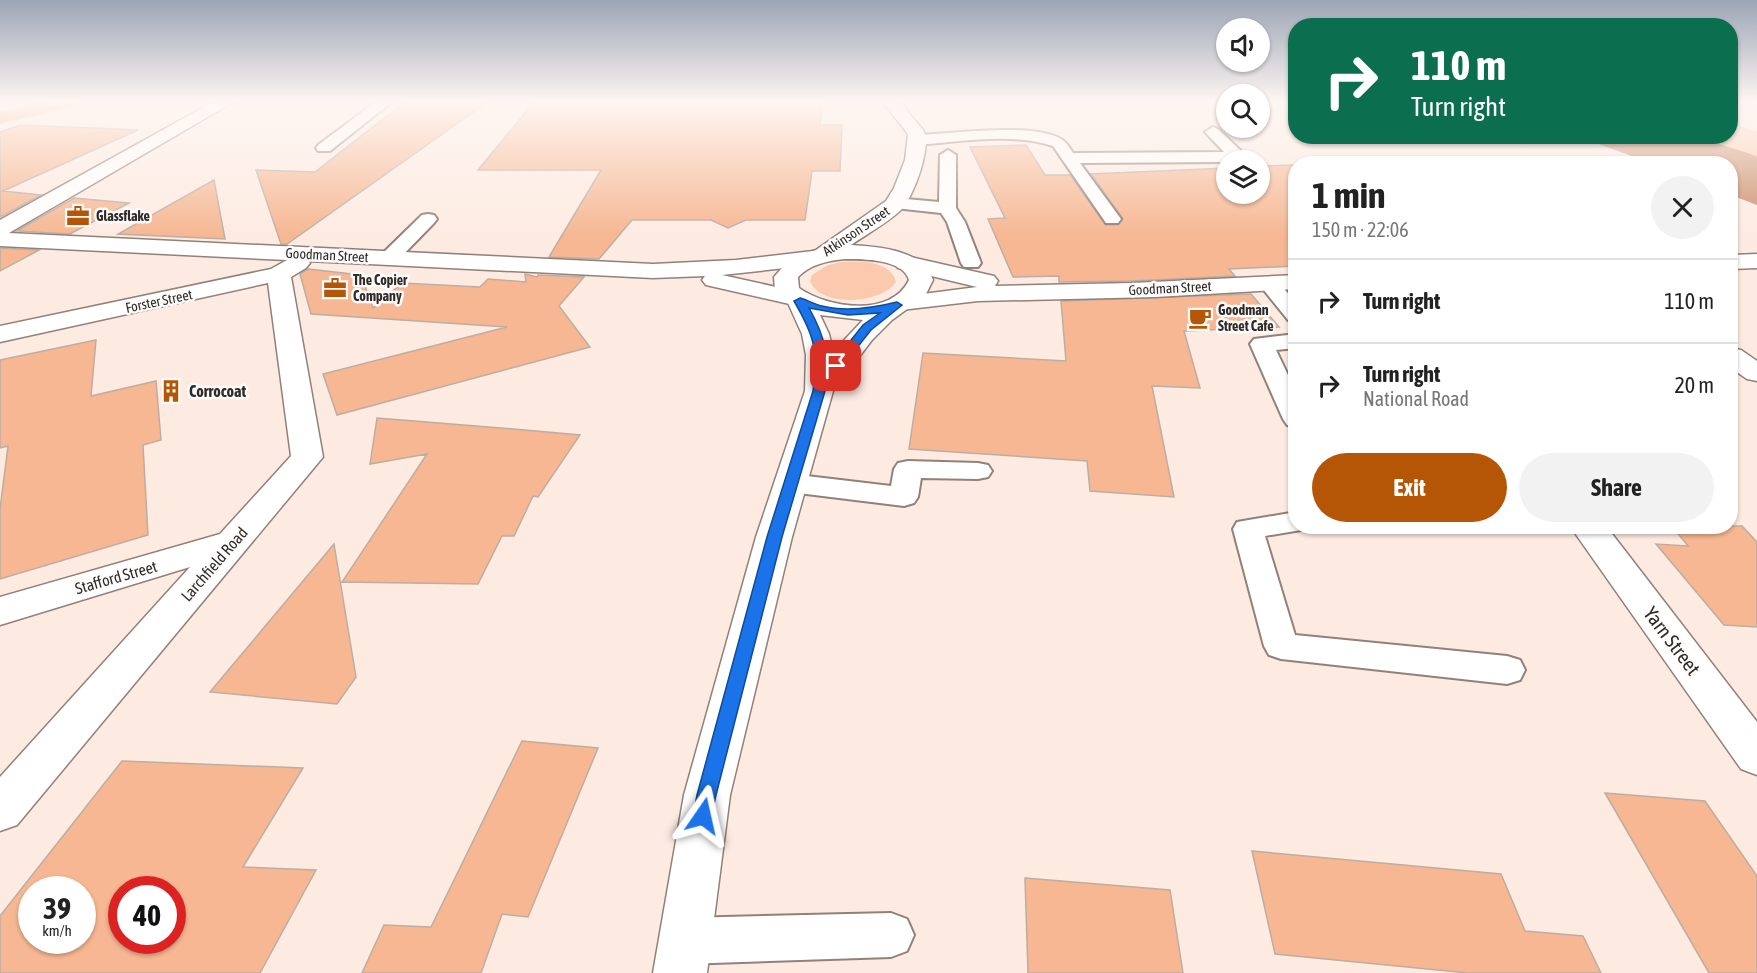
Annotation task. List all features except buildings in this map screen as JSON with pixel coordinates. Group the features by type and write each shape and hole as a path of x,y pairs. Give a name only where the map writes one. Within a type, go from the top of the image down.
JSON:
{"street":[{"path":"0,229 146,146"},
{"name":"Atkinson Street","path":"899,249 895,204 914,160 915,146"},
{"name":"Atkinson Street","path":"797,300 787,291 786,277 799,264 838,246 895,204"},
{"name":"Goodman Street","path":"0,239 187,264 313,254 653,271 736,267 845,252 899,249 952,275 1044,290"},
{"path":"819,391 853,343 867,328 911,297 920,285 918,274 899,249"},
{"name":"Forster Street","path":"0,334 279,274 313,254"},
{"path":"1738,262 1757,261"},
{"path":"156,302 187,264"},
{"name":"Goodman Street","path":"653,271 739,284 821,309 848,312 880,310 899,304 963,294 1044,290 1126,291 1288,283"},
{"name":"Larchfield Road","path":"0,810 307,457 279,274"},
{"path":"682,957 706,795 790,483 819,391 822,366 816,329 797,300"},
{"path":"1738,361 1757,373"},
{"name":"Yarn Street","path":"1593,534 1757,756"},
{"name":"Stafford Street","path":"0,611 233,542"}],"lane":[{"path":"1060,146 1112,219"},
{"path":"1069,158 1222,157 1235,154 1227,146"},
{"path":"948,155 947,208 956,222 971,263"},
{"path":"895,204 947,208"},
{"path":"389,258 428,219"},
{"path":"1269,284 1288,306"},
{"path":"1288,342 1262,344 1288,401"},
{"path":"790,483 904,497 908,469 978,471"},
{"path":"1288,523 1248,529 1281,646 1507,670"},
{"path":"682,957 891,935"}],"shaded area":[{"path":"1605,146 1727,146 1757,156 1757,205 1738,198 1738,156 1632,156"},
{"path":"1727,146 1757,146 1757,156"},
{"path":"841,262 873,263 888,269 896,282 878,295 852,300 826,296 816,290 810,281 812,275 828,265"}],"place":[{"name":"Glassflake","path":"78,216"},
{"name":"The Copier Company","path":"335,288"},
{"name":"Goodman Street Cafe","path":"1200,318"},
{"name":"Corrocoat","path":"171,391"}],"route":[{"path":"703,816 706,795 774,537 819,391 822,366 819,342 816,329 800,301 821,309 848,312 880,310 897,305 867,328 836,366"}]}
